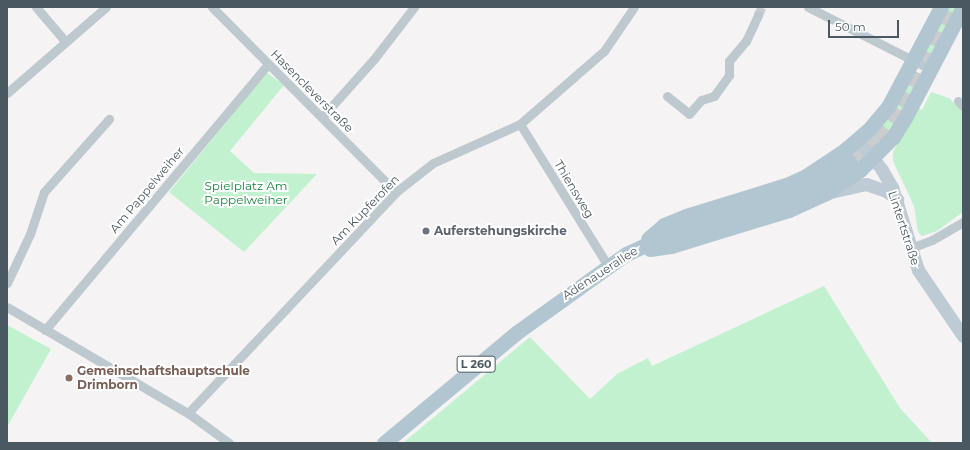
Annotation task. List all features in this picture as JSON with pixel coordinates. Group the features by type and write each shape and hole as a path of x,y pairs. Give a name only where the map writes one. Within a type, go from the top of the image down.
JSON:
{"main road":[{"path":"635,250 664,225 786,185 826,164 858,140 888,108 941,7"},
{"path":"826,193 873,158 893,137 905,118 963,7"},
{"name":"Lintertstraße","path":"858,140 886,177 896,199 911,248 924,281 963,336"},
{"name":"Adenauerallee","path":"384,443 477,363 608,266 635,250 667,235 797,193 850,162"},
{"path":"635,250 671,246 789,210 826,193 866,184 882,189 896,199"}],"street":[{"path":"36,7 65,41"},
{"path":"7,92 106,7"},
{"name":"Hasencleverstraße","path":"212,7 268,65 323,116 396,192"},
{"path":"323,116 374,59 414,7"},
{"name":"Am Kupferofen","path":"188,413 396,192 433,163 520,124 604,51 634,7"},
{"path":"808,7 930,69"},
{"path":"667,96 689,114 701,100 714,96 729,75 729,61 746,41 758,16"},
{"name":"Am Pappelweiher","path":"45,330 268,65"},
{"path":"7,283 30,234 44,192 109,118"},
{"name":"Thiensweg","path":"520,124 608,266"},
{"path":"911,248 962,225"},
{"path":"7,307 188,413 229,443"}],"green space":[{"path":"947,7 957,7 932,53 927,58 924,58"},
{"name":"Spielplatz Am Pappelweiher","path":"267,73 284,85 230,151 254,173 317,174 244,252 169,192"},
{"path":"910,82 917,86 902,116 874,149 870,147 869,141 875,131"},
{"path":"931,92 949,98 963,112 963,212 937,231 922,236 918,232 914,206 893,161 893,152 918,108 922,110"},
{"path":"824,286 900,408 932,443 403,443 530,337 590,399 617,374 648,358 652,366"},
{"path":"7,325 51,349 7,427"}],"tunnel":[{"path":"758,15 762,7"},
{"path":"850,162 876,139 901,106 952,7"}],"place":[{"name":"Auferstehungskirche","path":"426,231"},
{"name":"Gemeinschaftshauptschule Drimborn","path":"69,378"}]}
